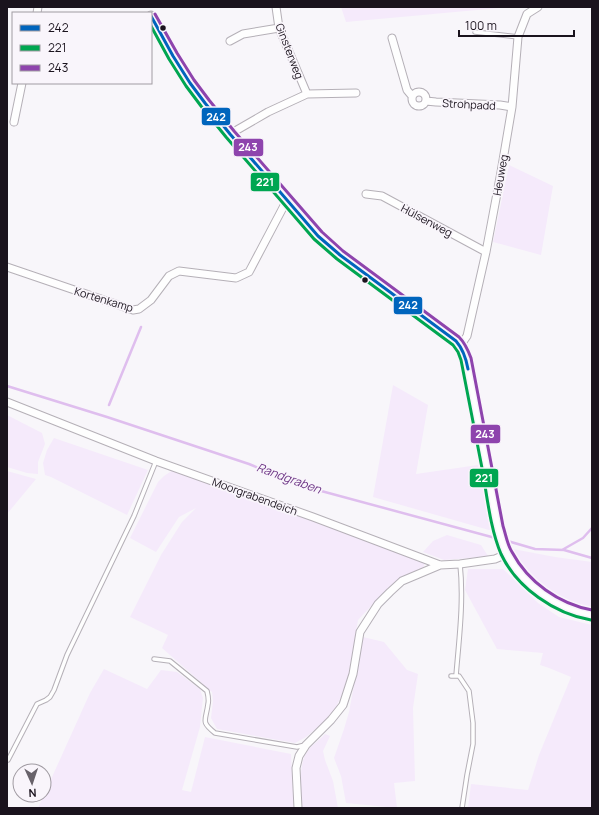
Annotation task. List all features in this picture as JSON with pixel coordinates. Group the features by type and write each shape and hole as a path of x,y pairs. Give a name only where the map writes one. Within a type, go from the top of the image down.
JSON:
{"street":[{"name":"Ginsterweg","path":"276,7 279,28 308,94"},
{"name":"Heuweg","path":"460,346 467,336 486,252 512,107 518,37 527,14 538,7"},
{"path":"152,18 173,56 205,103 318,236 460,346 466,359 498,527 506,550 523,577 534,588 553,601 574,611 592,615"},
{"path":"230,41 242,34 279,28"},
{"name":"Strohpadd","path":"392,38 407,90 412,96 412,102 415,106 423,105 426,101 512,107"},
{"path":"14,122 22,84"},
{"path":"230,134 268,112 308,94 356,93"},
{"name":"Hülsenweg","path":"366,194 382,196 486,252"},
{"name":"Kortenkamp","path":"7,267 133,310 139,309 151,300 169,276 179,271 236,278 249,272 287,200"},
{"name":"Moorgrabendeich","path":"7,402 156,461 313,517 440,565 495,559 506,550"},
{"path":"298,808 296,768 299,756 306,745 331,720 343,705 353,674 360,632 378,604 402,581 440,565"}],"lane":[{"path":"476,32 518,37"},
{"path":"8,760 37,704 50,697 54,690 67,655 134,516 156,461"},
{"path":"456,676 462,578 460,564"},
{"path":"154,659 170,661 207,691 209,702 204,720 206,726 215,733 297,747 306,745"},
{"path":"451,676 459,676 469,691 472,723 473,744 462,808"}],"shaded area":[{"path":"341,7 510,7 346,22"},
{"path":"509,165 553,186 541,255 493,242"},
{"path":"393,385 428,405 416,474 478,465 491,529 489,530 373,497"},
{"path":"7,415 42,433 45,444 38,462 38,474 27,473 7,467"},
{"path":"54,438 148,470 127,515 45,475 43,463 47,450"},
{"path":"173,470 189,474 425,563 423,568 408,575 388,588 358,620 348,678 334,711 324,722 306,737 295,743 217,729 211,718 213,701 212,692 162,648 168,635 130,617 161,555 182,522 196,508 179,517 156,552 130,538 158,482"},
{"path":"7,471 36,479 7,514"},
{"path":"447,535 481,545 488,556 444,560 423,552 433,541"},
{"path":"513,549 592,562 592,612 575,609 538,586 518,559"},
{"path":"468,569 503,569 538,603 559,617 592,625 592,808 468,808 471,784 528,790 539,755 571,677 540,665 543,653 497,649 465,590"},
{"path":"363,637 384,642 407,670 418,674 413,708 415,781 394,783 397,808 346,803 341,776 334,758 349,712"},
{"path":"104,669 147,689 161,670 177,672 200,689 203,698 200,727 182,790 191,792 205,737 291,754 294,808 38,808 40,803 52,803 52,777 90,693"},
{"path":"325,734 330,736 323,751 333,781 338,808 302,808 301,771 304,757 311,747"}],"waterway":[{"path":"109,405 141,327"},
{"name":"Randgraben","path":"7,386 249,464 299,485 499,539"},
{"name":"Randgraben","path":"562,550 583,538 592,528"},
{"name":"Randgraben","path":"504,540 535,549 564,550 592,558"}],"transit line":[{"name":"243","path":"155,14 177,53 209,100 322,232 343,251 459,337 463,342 471,358 503,526 510,549 527,573 546,590 568,603 592,610"},
{"name":"242","path":"152,18 173,56 205,103 318,236 340,255 456,341 461,347 468,369"},
{"name":"221","path":"152,28 169,59 201,106 314,239 337,259 453,345 461,360 491,522 501,554 517,578 538,598 564,612 591,620"}]}
